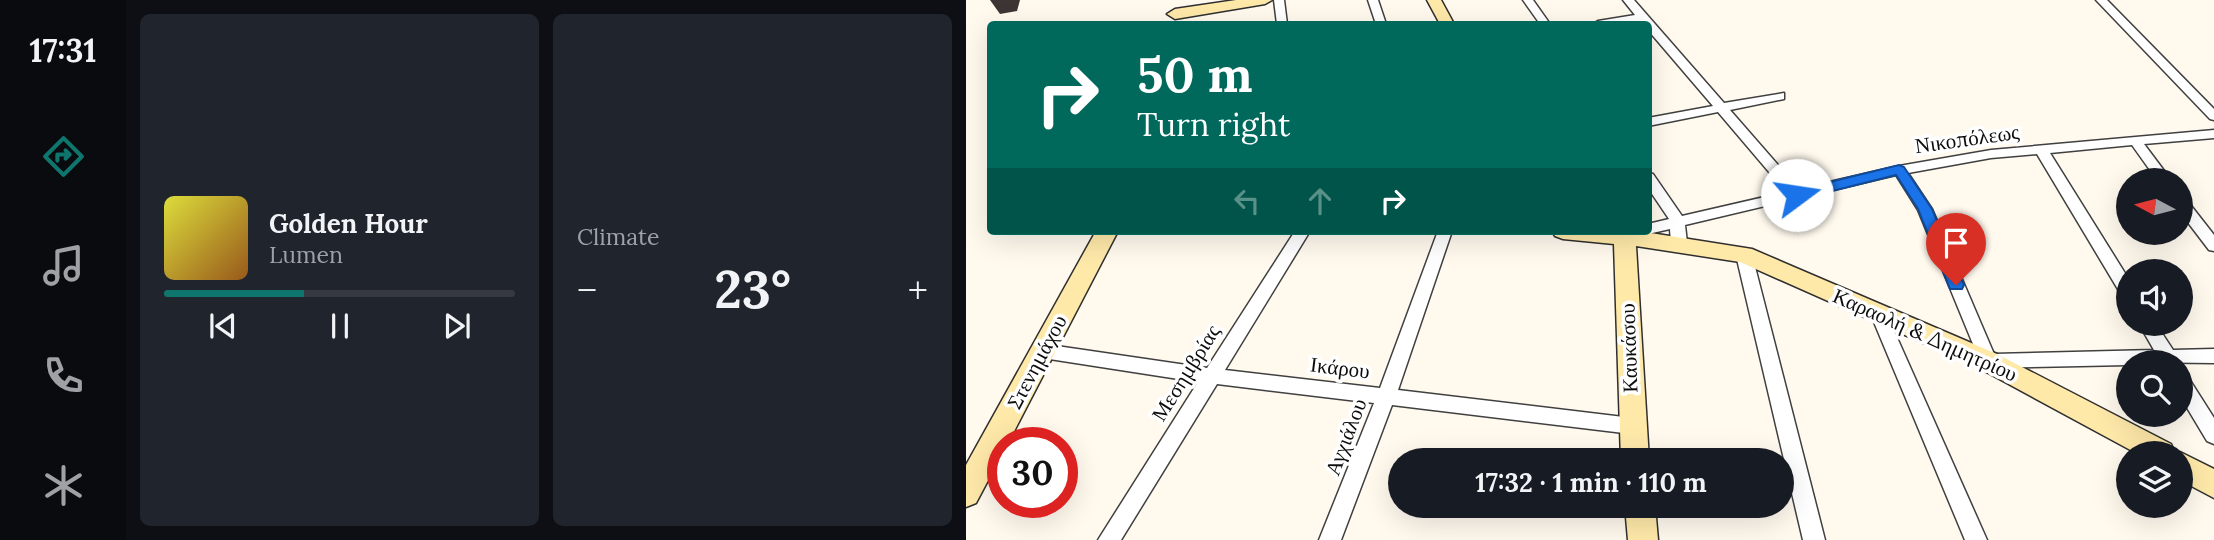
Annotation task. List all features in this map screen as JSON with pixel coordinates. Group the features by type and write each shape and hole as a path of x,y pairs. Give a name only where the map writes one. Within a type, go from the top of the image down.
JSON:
{"street":[{"path":"1174,13 1265,0"},
{"path":"1279,0 1282,21"},
{"path":"1373,0 1380,21"},
{"path":"1434,0 1445,21"},
{"path":"1528,0 1543,21"},
{"path":"1628,0 1646,21"},
{"path":"2101,0 2214,116"},
{"path":"1617,21 1643,17"},
{"path":"1652,28 1797,195"},
{"path":"1652,121 1780,96"},
{"name":"Νικοπόλεως","path":"1678,231 1797,195 1899,170 1992,154 2211,137"},
{"path":"2135,141 2155,168"},
{"path":"2041,149 2116,272"},
{"path":"1899,170 1925,209 1988,361 2116,360"},
{"path":"1652,184 1678,231"},
{"path":"2193,218 2214,246"},
{"name":"Καραολή & Δημητρίου","path":"1652,232 1678,231 1744,255 1988,361 2140,441"},
{"name":"Στενημάχου","path":"966,493 1105,235"},
{"name":"Μεσημβρίας","path":"1109,540 1300,235"},
{"name":"Αγχιάλου","path":"1330,540 1386,397 1444,235"},
{"name":"Καυκάσου","path":"1634,448 1632,426 1638,235"},
{"path":"1744,255 1814,540"},
{"path":"1879,315 1976,540"},
{"name":"Ικάρου","path":"1043,351 1211,376 1632,426"},
{"path":"2193,357 2214,356"},
{"path":"2193,400 2214,435"},
{"path":"2193,472 2214,484"},
{"path":"1641,518 1643,540"}],"route":[{"path":"1797,195 1899,170 1925,209 1956,285"}]}
